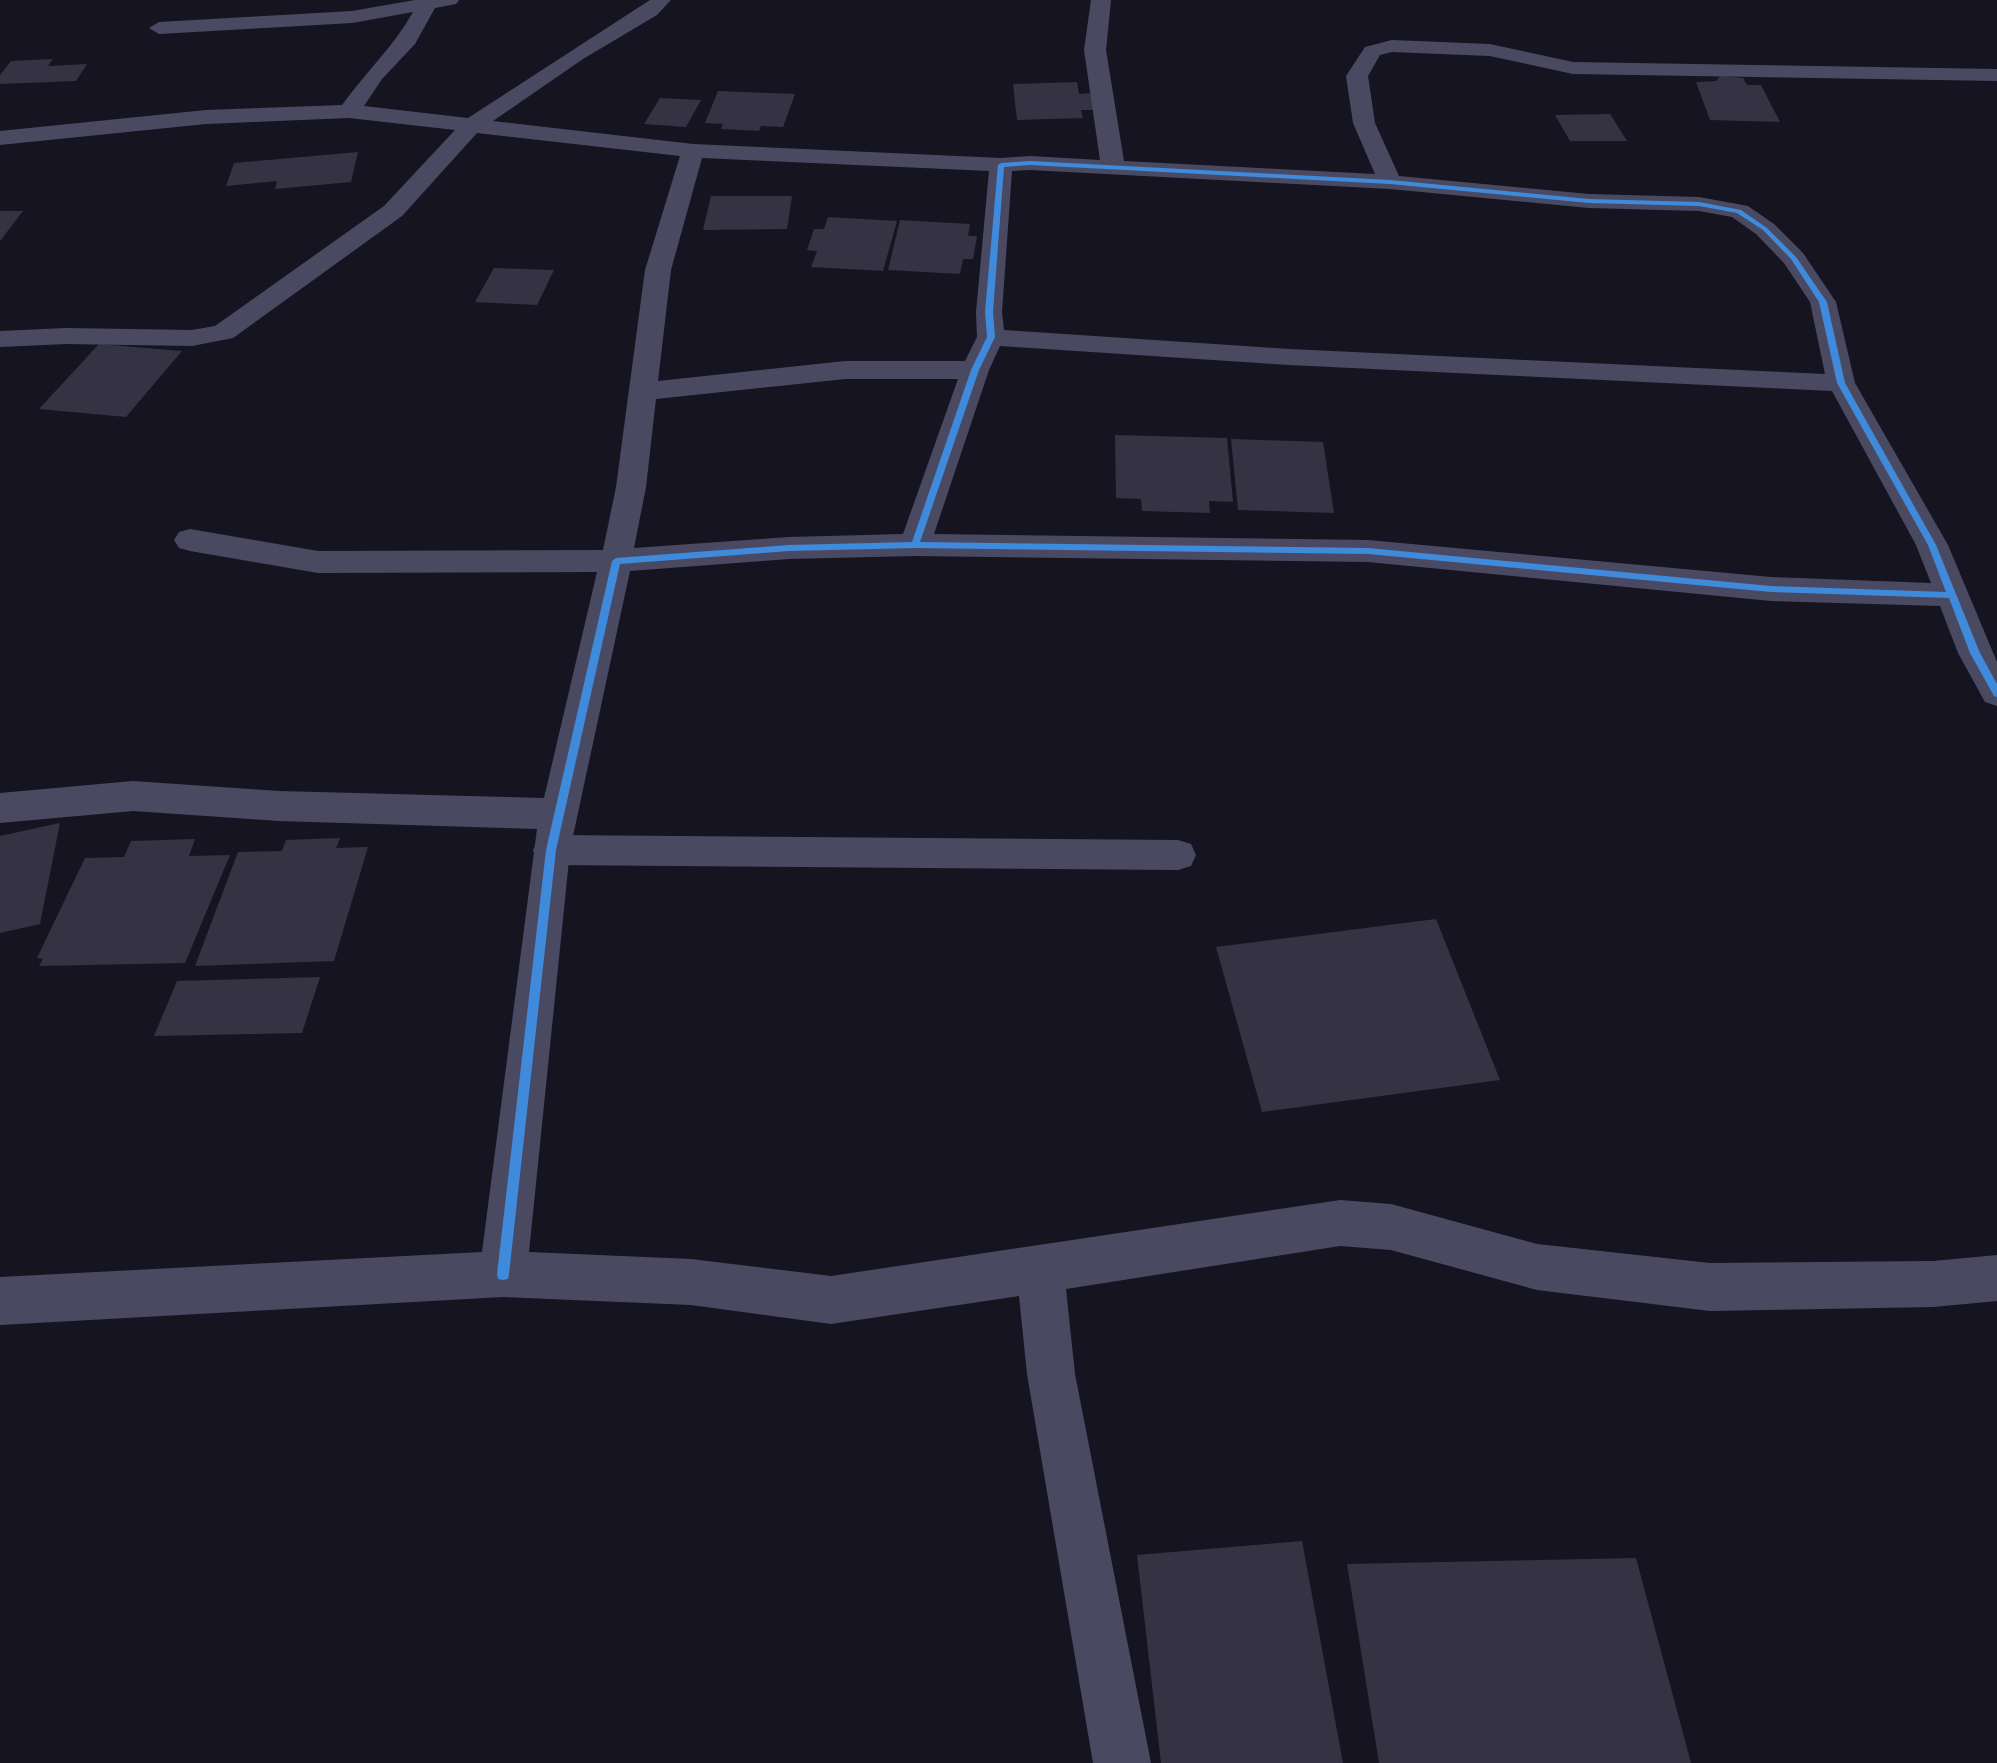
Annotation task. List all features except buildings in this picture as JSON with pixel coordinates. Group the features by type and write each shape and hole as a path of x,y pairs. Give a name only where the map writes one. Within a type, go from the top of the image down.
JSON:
{"street":[{"path":"159,28 352,17 449,0"},
{"path":"0,339 66,336 192,338 223,332 393,211 471,127 576,55 650,11 661,0"},
{"path":"1101,0 1095,50 1113,168"},
{"path":"349,111 374,75 408,40 427,5"},
{"path":"1390,182 1364,123 1357,76 1372,51 1392,46 1490,50 1573,68 1997,75"},
{"path":"0,138 206,117 349,111 693,151 1001,165 1030,163 1390,182 1588,201 1699,204 1739,211 1765,229 1794,258 1823,302 1841,383 1932,545 1975,653 1997,693"},
{"path":"503,1274 551,850 631,487 658,270 693,151"},
{"path":"915,545 975,370 990,337 989,312 1001,165"},
{"path":"990,337 1289,357 1841,383"},
{"path":"642,392 845,370 975,370"},
{"path":"190,540 318,562 616,561 789,548 915,545 1368,551 1771,589 1951,595"},
{"path":"0,808 133,796 279,806 559,814"},
{"path":"0,1301 503,1274 691,1282 831,1300 1339,1223 1391,1227 1537,1267 1710,1287 1933,1284 1997,1278"},
{"path":"1040,1270 1051,1374 1122,1763"}],"lane":[{"path":"551,850 1178,855"}],"cycle path":[{"path":"915,545 975,370 991,337 989,312 1001,165 1030,163 1390,182 1589,201 1699,204 1739,211 1765,229 1794,258 1823,302 1841,383 1932,545 1975,653 1997,693"},
{"path":"503,1274 551,850 616,561 789,548 915,545 1368,551 1771,589 1951,595"}]}
